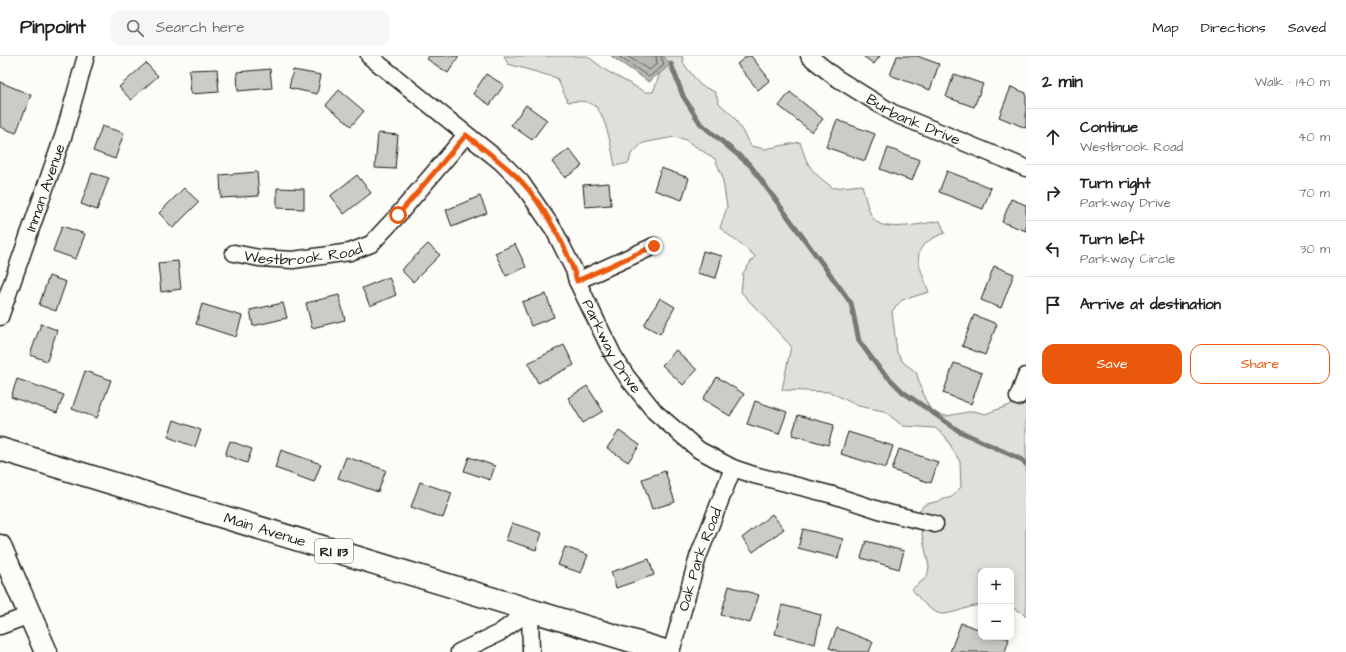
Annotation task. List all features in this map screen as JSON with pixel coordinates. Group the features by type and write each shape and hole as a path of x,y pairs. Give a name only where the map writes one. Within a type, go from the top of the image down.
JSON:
{"main road":[{"name":"Main Avenue","path":"0,449 670,652"},
{"path":"0,546 46,652"}],"street":[{"name":"Inman Avenue","path":"0,317 64,134 86,56"},
{"name":"Parkway Drive","path":"370,56 501,162 521,182 554,230 574,270 577,281 619,366 655,412 691,445 733,468 935,524"},
{"name":"Burbank Drive","path":"809,56 835,77 893,113 1026,168"},
{"name":"Westbrook Road","path":"234,253 259,258 293,260 350,252 371,244 398,215 466,135"},
{"path":"577,281 654,246"},
{"path":"1018,398 1026,376"},
{"name":"Oak Park Road","path":"670,652 698,557 733,468"},
{"path":"459,652 499,633 530,610"},
{"path":"530,610 531,652"},
{"path":"0,626 30,615"}],"shaded area":[{"path":"504,56 587,56 607,71 645,92 653,92 660,73 656,56 682,56 684,64 700,85 715,92 719,103 734,117 751,146 765,149 800,142 805,158 811,168 833,188 862,185 866,202 873,218 878,223 885,226 894,227 940,221 945,233 933,238 925,244 920,250 919,256 919,263 929,292 902,300 892,311 897,353 904,363 916,372 925,399 932,413 946,416 974,411 985,414 1013,404 1021,392 1026,397 1026,617 1020,611 1014,609 1014,568 978,568 978,606 949,613 940,614 935,612 918,597 912,589 927,577 929,567 921,529 913,518 924,505 952,497 961,487 960,462 945,436 935,428 903,426 884,411 858,406 830,392 782,390 791,346 741,292 743,273 755,256 720,228 727,207 722,175 715,159 684,139 674,137 643,143 631,154 629,163 615,166 605,125 599,111 595,106 585,102 568,102 557,78 508,64"}],"water":[{"path":"611,56 663,56 671,64 649,82"}],"building":[{"path":"429,56 459,56 448,73 427,59"},
{"path":"747,56 751,56 770,80 758,90 737,64"},
{"path":"863,56 880,56 874,64"},
{"path":"897,56 917,56 939,64 930,90 890,75"},
{"path":"146,63 158,76 131,100 119,87"},
{"path":"217,69 219,92 191,94 189,70"},
{"path":"270,69 272,88 238,91 237,72"},
{"path":"293,70 321,75 317,94 289,88"},
{"path":"486,74 504,85 490,105 473,94"},
{"path":"954,74 983,84 974,107 946,97"},
{"path":"0,82 31,95 16,133 0,127"},
{"path":"1011,87 1026,93 1026,128 999,117"},
{"path":"339,90 364,111 351,126 326,105"},
{"path":"790,92 823,119 812,132 779,106"},
{"path":"526,105 547,120 532,140 511,125"},
{"path":"837,120 875,134 865,161 826,147"},
{"path":"102,126 124,133 115,159 93,151"},
{"path":"378,133 398,135 395,169 375,168"},
{"path":"888,148 920,160 912,181 880,169"},
{"path":"569,149 582,166 565,178 552,162"},
{"path":"661,168 689,178 682,200 654,190"},
{"path":"947,171 991,188 983,209 939,192"},
{"path":"257,172 259,196 221,198 220,175"},
{"path":"92,173 109,178 97,210 81,204"},
{"path":"357,175 371,193 344,214 330,196"},
{"path":"609,183 611,205 585,207 583,185"},
{"path":"184,188 199,202 173,228 159,213"},
{"path":"277,188 304,189 304,209 277,208"},
{"path":"480,196 487,213 452,227 446,210"},
{"path":"1011,199 1026,205 1026,231 1002,222"},
{"path":"62,226 85,234 76,259 53,251"},
{"path":"428,244 440,255 413,282 401,270"},
{"path":"515,244 526,267 506,276 495,253"},
{"path":"703,251 722,256 716,278 697,273"},
{"path":"178,261 181,289 161,292 158,263"},
{"path":"994,266 1014,274 1001,308 981,300"},
{"path":"49,276 66,282 56,311 39,305"},
{"path":"389,277 396,295 370,306 362,288"},
{"path":"546,294 554,317 531,326 522,302"},
{"path":"339,295 345,320 312,328 306,303"},
{"path":"660,298 675,307 660,334 644,325"},
{"path":"283,303 287,318 253,326 250,310"},
{"path":"202,304 242,316 236,337 196,324"},
{"path":"974,315 997,324 985,355 962,346"},
{"path":"41,324 57,330 47,361 30,355"},
{"path":"564,345 574,365 538,383 528,363"},
{"path":"676,350 697,370 683,385 662,365"},
{"path":"954,363 982,373 971,404 943,393"},
{"path":"85,371 111,380 97,418 72,409"},
{"path":"717,377 744,394 730,416 703,399"},
{"path":"17,379 64,395 57,413 11,397"},
{"path":"587,386 603,411 583,423 568,398"},
{"path":"755,401 787,412 779,434 747,424"},
{"path":"798,415 834,425 828,445 792,435"},
{"path":"174,420 201,430 195,447 168,437"},
{"path":"619,431 640,445 628,462 607,448"},
{"path":"848,432 893,446 886,468 841,454"},
{"path":"230,441 252,449 247,463 225,455"},
{"path":"899,449 938,462 931,483 892,470"},
{"path":"281,450 321,464 314,482 275,468"},
{"path":"346,457 386,470 378,492 338,478"},
{"path":"469,457 495,466 490,480 464,471"},
{"path":"665,471 675,502 652,509 642,479"},
{"path":"420,482 452,493 443,518 411,507"},
{"path":"772,514 784,529 753,552 742,538"},
{"path":"512,523 542,533 536,550 506,540"},
{"path":"803,529 843,539 838,558 798,548"},
{"path":"866,541 904,551 899,569 861,558"},
{"path":"565,547 588,555 581,573 558,565"},
{"path":"649,559 654,575 616,588 611,572"},
{"path":"729,586 759,595 750,623 721,615"},
{"path":"782,605 821,615 815,644 775,634"},
{"path":"961,623 978,629 978,640 1009,640 1005,652 950,652"},
{"path":"837,628 873,642 869,652 840,652 829,648"}],"waterway":[{"path":"671,64 683,96 700,123 750,165 851,303 859,341 879,368 903,392 959,431 1020,459 1026,464"}],"route":[{"path":"398,215 466,135 501,162 521,182 554,230 574,270 577,281 654,246"}]}
